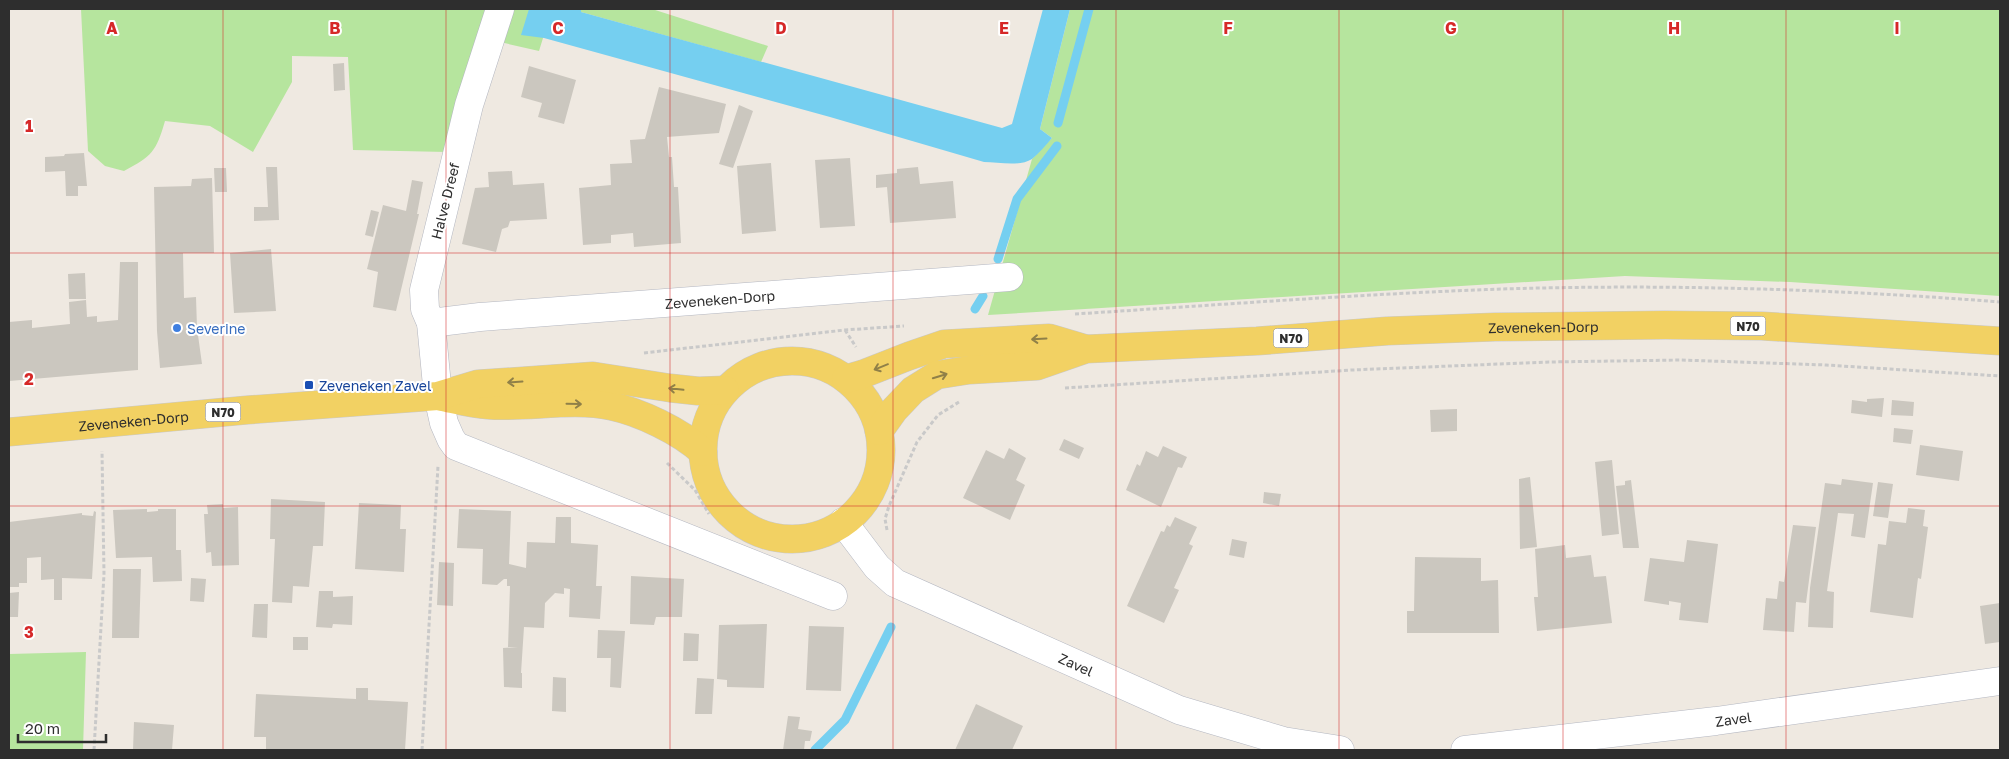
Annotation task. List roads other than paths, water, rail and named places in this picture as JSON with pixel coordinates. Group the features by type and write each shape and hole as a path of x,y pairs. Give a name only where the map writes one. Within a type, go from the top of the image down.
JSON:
{"main road":[{"name":"Zeveneken-Dorp","path":"879,431 894,410 913,390 937,375 969,370 1037,366 1086,349 1443,329 1665,325 1762,326 2000,341"},
{"name":"Zeveneken-Dorp","path":"846,379 944,344 1049,338 1086,349"},
{"path":"783,360 806,361 827,368 846,379 861,393 869,405 879,431 881,451 878,472 871,491 859,509 843,522 822,534 798,538 774,537 752,529 732,516 716,497 706,475 703,452 705,430 712,408 725,390 742,376 762,366 783,360"},
{"name":"Zeveneken-Dorp","path":"9,432 438,396 478,384 593,376 698,391 725,390"},
{"name":"Zeveneken-Dorp","path":"438,396 487,405 573,404 610,406 670,428 690,440 703,452"}],"street":[{"name":"Halve Dreef","path":"438,396 431,322 425,309 424,290 469,105 500,9"},
{"name":"Zeveneken-Dorp","path":"431,322 1009,277"},
{"path":"438,396 444,423 451,440 456,446 833,596"},
{"name":"Zavel","path":"843,522 876,567 895,583 1179,710 1284,741 1340,750"},
{"name":"Zavel","path":"1464,750 1716,721 2000,681"}],"water":[{"path":"529,9 581,9 581,12 1002,128 1012,124 1043,9 1070,9 1040,129 1052,138 1032,159 1021,163 1009,163 984,162 830,117 544,38 521,35"}],"waterway":[{"path":"1058,123 1089,9"},
{"path":"998,259 1017,199 1057,146"},
{"path":"975,309 983,296"},
{"path":"815,750 845,720 891,627"}],"place":[{"name":"Severine","path":"177,328"},
{"name":"Zeveneken Zavel","path":"309,385"}]}
